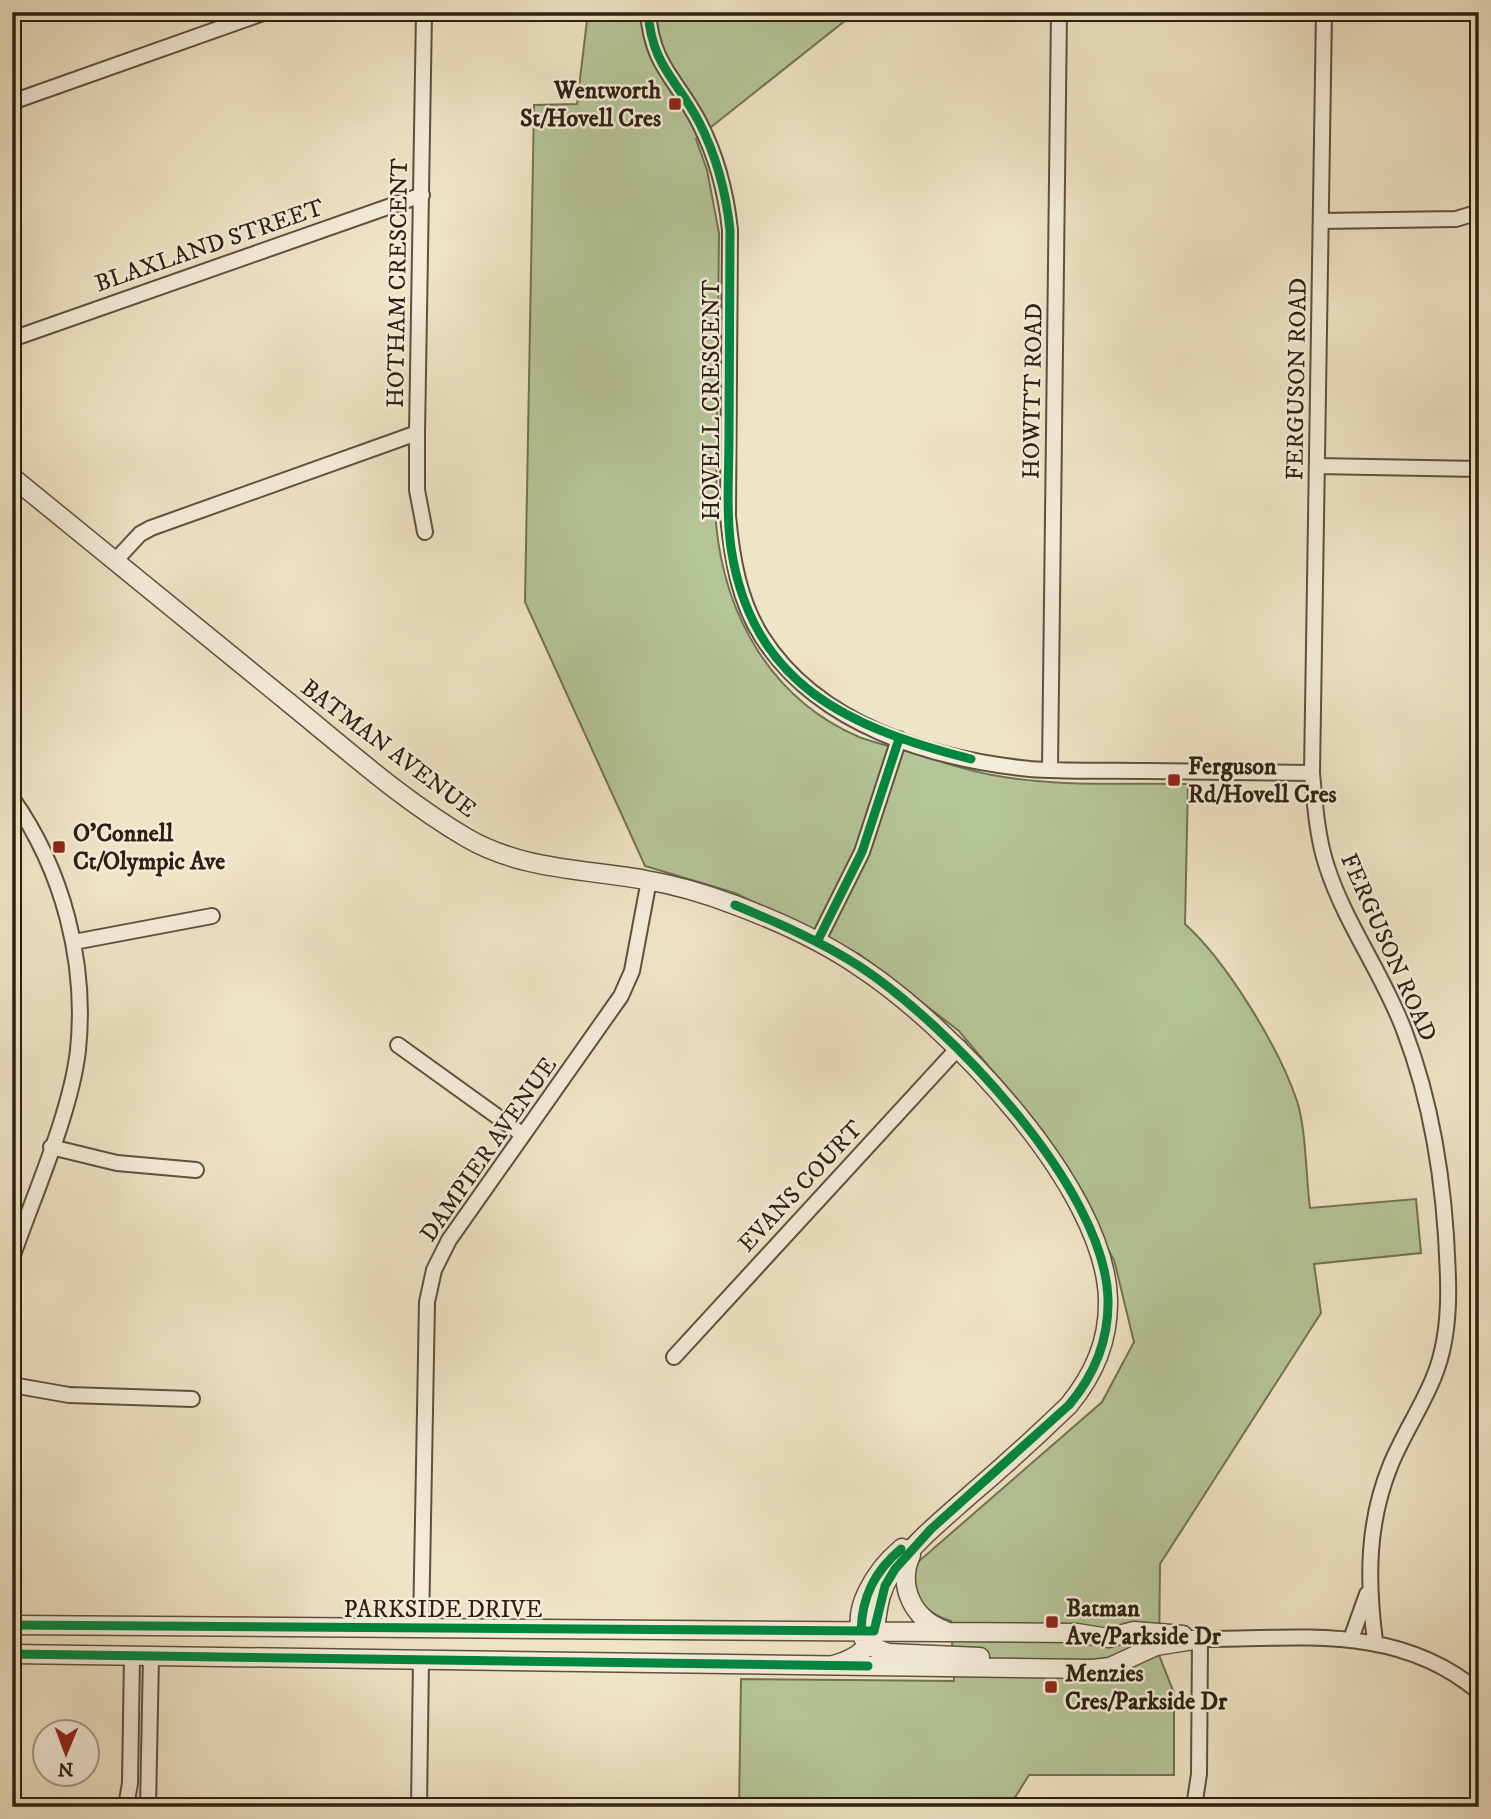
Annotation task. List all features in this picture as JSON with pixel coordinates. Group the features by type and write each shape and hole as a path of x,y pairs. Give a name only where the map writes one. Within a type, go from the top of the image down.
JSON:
{"street":[{"path":"12,102 267,12"},
{"name":"HOTHAM CRESCENT","path":"115,561 140,534 151,528 416,433 424,12"},
{"name":"HOVELL CRESCENT","path":"648,12 654,52 699,121 715,157 726,195 730,230 728,516 736,573 748,609 762,637 806,689 861,724 899,739 981,761 1050,769 1312,774"},
{"name":"HOWITT ROAD","path":"1050,769 1059,12"},
{"name":"FERGUSON ROAD","path":"1324,12 1312,774 1316,817 1326,866 1343,907 1387,988 1420,1079 1433,1135 1448,1281 1446,1329 1434,1378 1390,1464 1376,1508 1369,1549 1368,1589 1375,1641"},
{"name":"BLAXLAND STREET","path":"12,339 422,195"},
{"path":"1321,221 1456,219 1479,212"},
{"path":"416,433 417,490 425,532"},
{"path":"1317,466 1479,469"},
{"name":"BATMAN AVENUE","path":"12,477 395,789 471,840 513,859 561,869 649,880 690,890 735,905 817,942 860,967 922,1013 959,1047 1014,1110 1074,1200 1104,1268 1108,1297 1107,1326 1088,1382 1069,1405 931,1530 917,1546 887,1582 868,1636"},
{"path":"817,942 862,852 899,739"},
{"path":"12,798 52,869 74,942 79,992 78,1051 51,1147 12,1258"},
{"name":"DAMPIER AVENUE","path":"421,1629 428,1302 434,1270 449,1240 621,996 632,971 649,880"},
{"path":"74,942 212,916"},
{"path":"398,1045 523,1135"},
{"name":"EVANS COURT","path":"674,1357 959,1047"},
{"path":"51,1147 117,1163 196,1170"},
{"path":"12,1385 69,1395 192,1399"},
{"name":"BATMAN AVENUE","path":"868,1636 864,1606 876,1573 901,1549 931,1530"},
{"name":"BATMAN AVENUE","path":"917,1546 906,1567 910,1601 929,1623 950,1632"},
{"name":"FERGUSON ROAD","path":"1351,1639 1368,1589"},
{"name":"PARKSIDE DRIVE","path":"12,1625 868,1636 950,1632 1077,1633 1108,1638 1144,1631 1200,1639 1351,1639 1375,1641 1439,1665 1479,1692"},
{"path":"141,1626 149,1771 148,1807"},
{"path":"419,1807 421,1629"},
{"path":"832,1665 853,1658 868,1636 888,1653 975,1656 1036,1667"},
{"path":"1194,1807 1199,1774 1200,1639"},
{"name":"PARKSIDE DRIVE","path":"12,1654 1107,1668 1151,1647 1200,1639"},
{"path":"126,1807 141,1656"},
{"path":"131,1770 149,1771"}],"green space":[{"path":"588,12 856,12 696,139 707,170 719,233 716,524 730,591 742,622 758,651 777,677 801,701 828,721 871,741 971,770 1016,779 1090,784 1188,784 1185,924 1234,982 1289,1079 1302,1125 1310,1208 1416,1199 1421,1253 1314,1264 1321,1313 1160,1564 1159,1655 1174,1693 1174,1775 1029,1775 1016,1796 1000,1807 739,1807 741,1679 954,1681 951,1621 932,1612 919,1599 913,1582 918,1562 1102,1402 1134,1342 1114,1260 1042,1130 959,1031 859,954 735,893 645,866 525,602 534,105 577,104"}],"cycle path":[{"path":"648,12 654,46 660,59 699,122 711,148 720,175 728,216 729,520 731,548 742,595 760,635 784,667 814,694 847,715 885,732 971,759"},
{"path":"817,942 862,852 899,739"},
{"path":"12,1625 874,1631 885,1586 895,1569 931,1529 1069,1405 1086,1381 1099,1356 1108,1314 1100,1255 1080,1208 1051,1160 1016,1113 935,1027 895,992 859,966 799,933 735,905"},
{"path":"861,1631 867,1595 877,1575 901,1549"},
{"path":"12,1654 868,1666"}],"place":[{"name":"Wentworth St/Hovell Cres","path":"675,104"},
{"name":"Ferguson Rd/Hovell Cres","path":"1174,780"},
{"name":"O'Connell Ct/Olympic Ave","path":"59,847"},
{"name":"Batman Ave/Parkside Dr","path":"1052,1622"},
{"name":"Menzies Cres/Parkside Dr","path":"1051,1687"}]}
